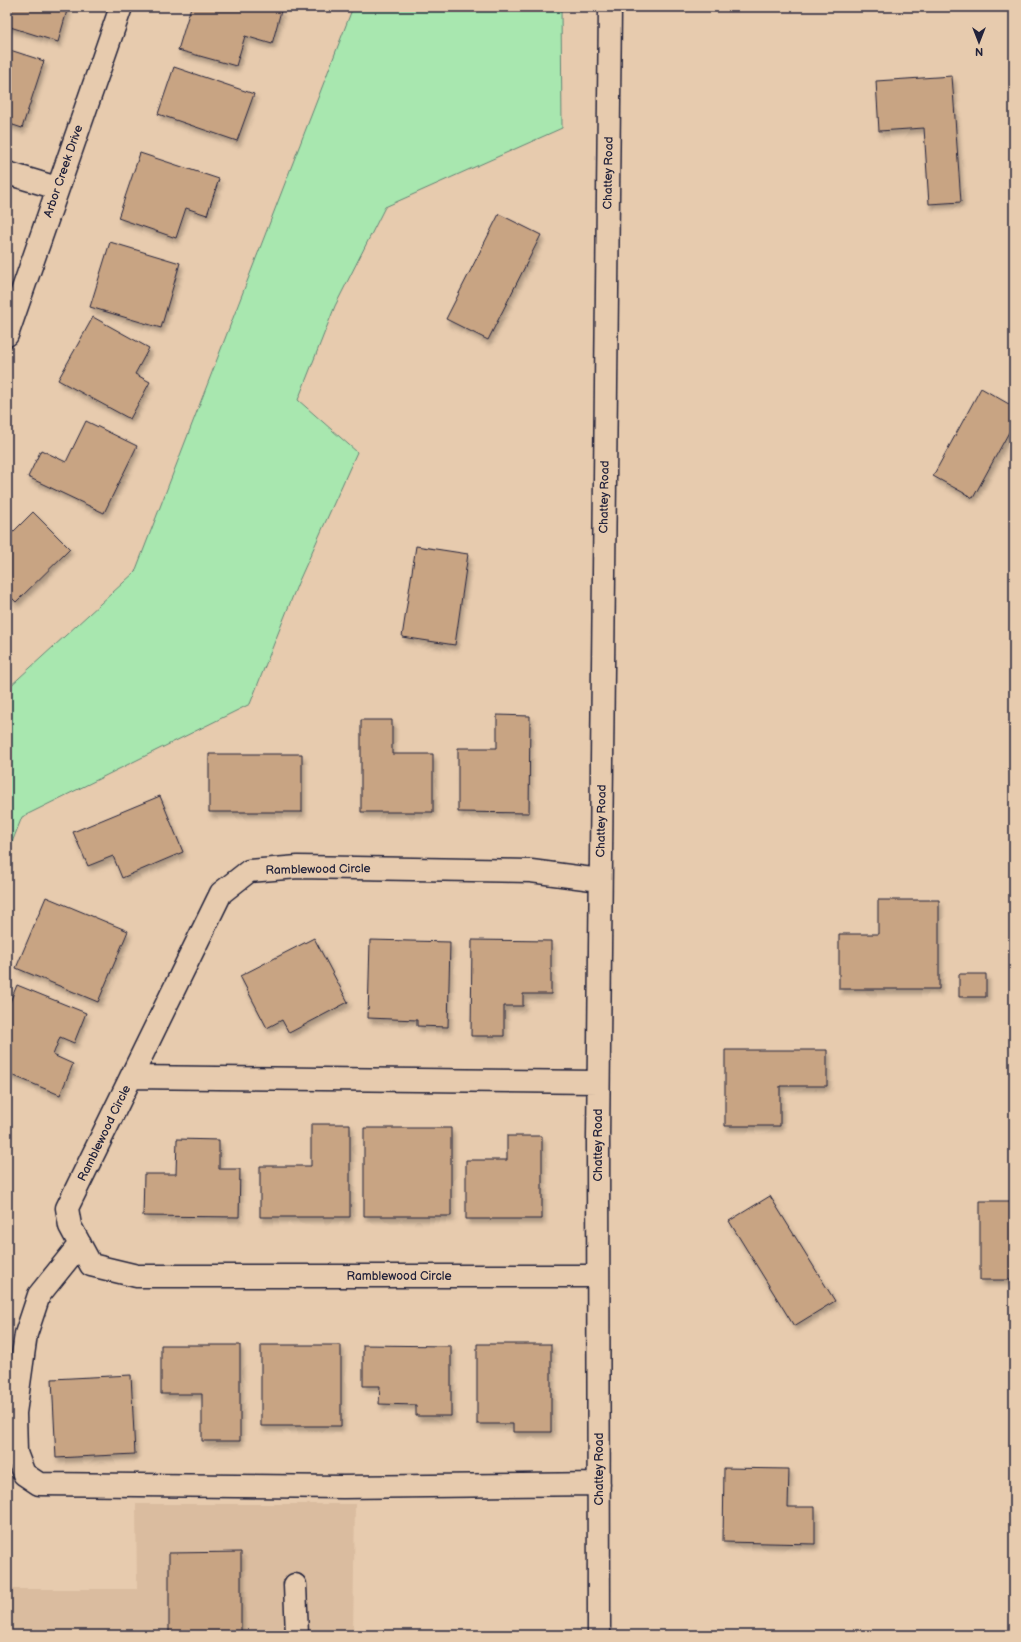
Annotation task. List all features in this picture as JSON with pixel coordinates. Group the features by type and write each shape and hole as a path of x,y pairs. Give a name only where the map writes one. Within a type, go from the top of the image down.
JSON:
{"street":[{"name":"Arbor Creek Drive","path":"7,335 121,7"},
{"name":"Chattey Road","path":"599,1635 597,1276 598,1082 610,7"},
{"path":"7,173 57,188"},
{"name":"Ramblewood Circle","path":"597,1276 138,1276 90,1265 70,1226 67,1208 221,893 249,871 298,867 524,871 600,880"},
{"path":"131,1077 598,1082"},
{"path":"80,1244 39,1294 26,1334 14,1413 16,1453 24,1474 39,1484 350,1487 599,1484"},
{"path":"295,1585 297,1635"}],"shaded area":[{"path":"136,1504 355,1504 353,1635 7,1635 7,1589 137,1589"}],"green space":[{"path":"353,7 561,7 562,128 385,207 335,306 298,400 357,452 298,583 250,704 22,817 7,855 7,689 135,572"}],"building":[{"path":"7,7 68,7 58,42 7,26"},
{"path":"191,7 270,7 281,11 272,44 245,36 236,66 178,50"},
{"path":"7,49 44,61 22,128 7,123"},
{"path":"174,67 254,94 237,141 158,114"},
{"path":"952,76 961,202 929,204 924,128 879,131 876,81"},
{"path":"140,153 219,179 207,215 186,208 176,238 118,218"},
{"path":"499,214 541,235 488,340 446,319"},
{"path":"110,242 180,263 161,328 90,307"},
{"path":"93,317 149,348 135,374 150,382 130,419 58,380"},
{"path":"981,388 1014,407 1014,423 973,498 933,476"},
{"path":"86,421 137,446 104,513 28,477 41,450 66,462"},
{"path":"33,512 70,549 16,602 7,593 7,538"},
{"path":"416,546 468,554 455,645 402,637"},
{"path":"497,715 530,716 529,813 458,812 458,748 497,748"},
{"path":"361,720 392,720 392,754 433,754 433,812 361,812"},
{"path":"209,754 302,754 302,812 209,812"},
{"path":"160,796 183,852 122,878 113,856 88,866 73,832"},
{"path":"46,897 128,931 98,1002 16,968"},
{"path":"878,900 939,900 939,989 839,989 839,934 878,934"},
{"path":"314,938 348,1002 289,1033 282,1020 267,1028 240,976"},
{"path":"370,940 450,942 448,1027 417,1026 417,1020 368,1018"},
{"path":"472,940 551,941 551,994 523,994 523,1006 504,1006 504,1036 471,1036"},
{"path":"959,974 986,974 986,997 959,997"},
{"path":"17,985 86,1013 74,1043 60,1037 53,1055 73,1064 60,1095 7,1073 7,1009"},
{"path":"725,1050 827,1050 827,1086 780,1086 780,1126 725,1126"},
{"path":"311,1124 350,1124 350,1217 260,1217 260,1166 311,1166"},
{"path":"364,1128 451,1128 451,1216 364,1216"},
{"path":"507,1136 542,1136 542,1219 466,1219 466,1160 507,1160"},
{"path":"177,1139 219,1140 219,1169 240,1169 239,1217 143,1216 144,1174 176,1174"},
{"path":"770,1196 835,1301 794,1326 729,1221"},
{"path":"980,1201 1014,1201 1014,1280 980,1280"},
{"path":"477,1344 551,1344 551,1432 513,1432 513,1424 477,1424"},
{"path":"161,1345 240,1345 240,1441 202,1441 202,1394 161,1394"},
{"path":"261,1345 341,1345 341,1426 261,1426"},
{"path":"363,1345 451,1346 451,1416 416,1416 416,1405 379,1404 380,1386 363,1386"},
{"path":"131,1375 135,1454 56,1458 52,1379"},
{"path":"724,1468 789,1469 788,1507 815,1507 815,1544 723,1542"},
{"path":"241,1552 241,1635 169,1635 169,1553"}]}
